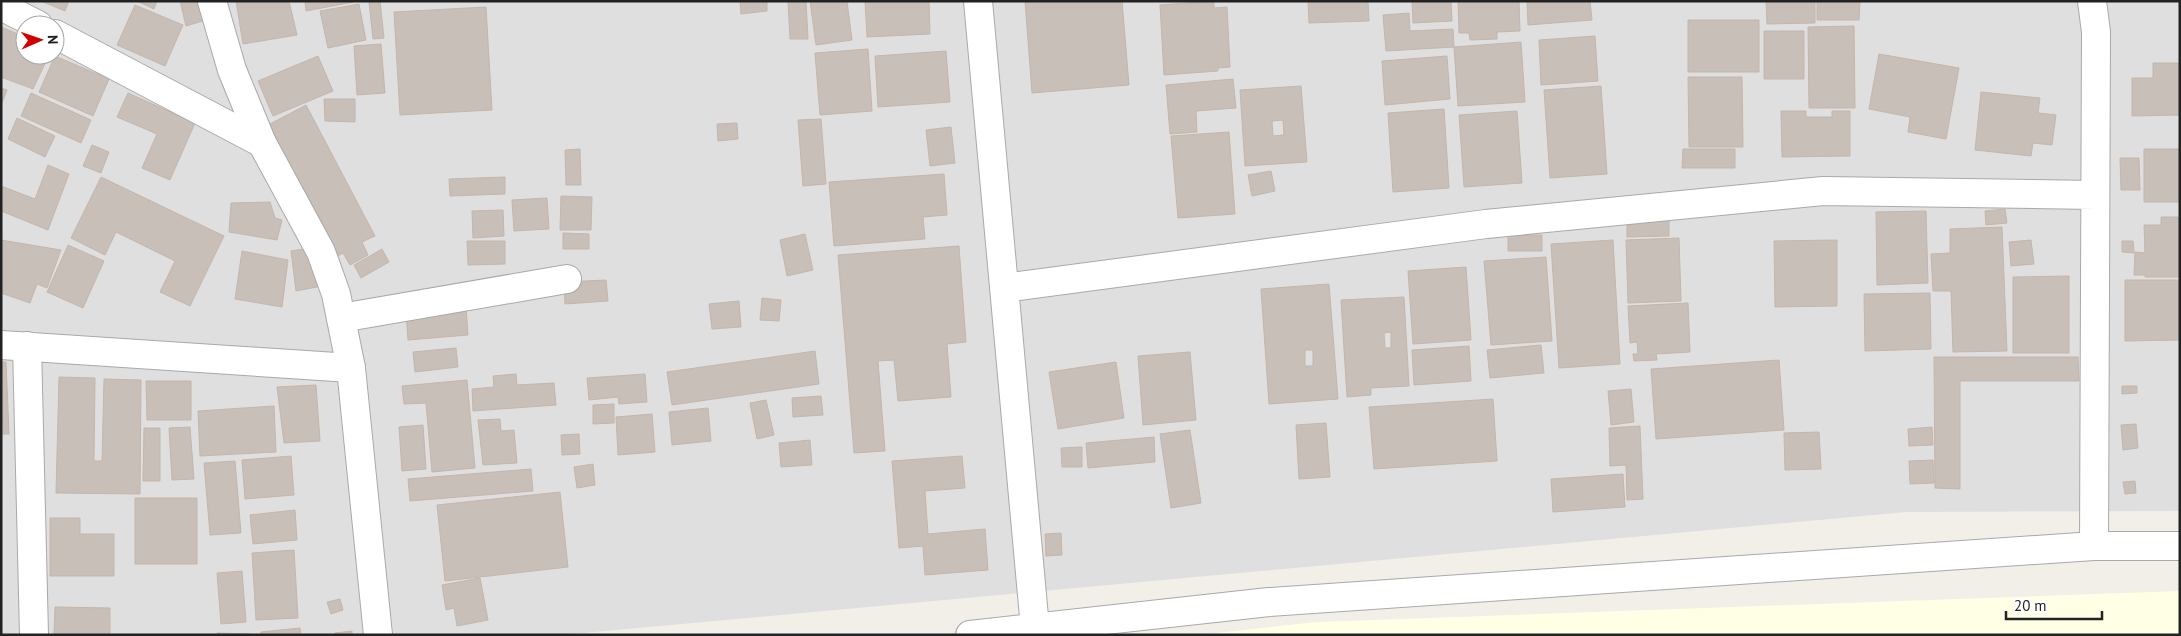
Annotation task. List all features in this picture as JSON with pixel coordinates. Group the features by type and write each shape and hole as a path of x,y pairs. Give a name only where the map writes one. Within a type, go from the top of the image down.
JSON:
{"street":[{"path":"212,1 232,70 262,143 321,252 341,318 352,368 378,635"},
{"path":"978,1 1035,628"},
{"path":"2092,1 2096,32 2094,546"},
{"path":"1,6 19,15"},
{"path":"65,39 262,143"},
{"path":"1004,288 1486,224 1823,192 2095,195"},
{"path":"341,318 567,279"},
{"path":"34,635 14,346 352,368"},
{"path":"970,635 1269,602 2094,546 2180,546"}],"shaded area":[{"path":"1,1 2180,1 2180,511 1907,512 562,635 1,635"},
{"path":"2180,591 2180,635 1197,635 1317,622"}],"building":[{"path":"41,1 69,1 65,11"},
{"path":"137,1 157,1 154,9"},
{"path":"180,1 200,1 206,20 186,26"},
{"path":"236,1 289,1 297,35 243,44"},
{"path":"305,1 354,1 354,2 306,11"},
{"path":"380,1 384,38 373,39 369,2"},
{"path":"740,1 767,1 767,11 741,14"},
{"path":"788,1 806,1 808,39 790,39"},
{"path":"810,1 847,1 852,40 816,45"},
{"path":"865,1 929,1 930,34 867,37"},
{"path":"1025,1 1122,1 1129,85 1032,93"},
{"path":"1214,1 1214,8 1227,7 1230,67 1218,68 1218,71 1164,75 1160,5"},
{"path":"1308,1 1368,1 1369,21 1309,23"},
{"path":"1412,1 1451,1 1452,21 1413,23"},
{"path":"1458,1 1519,1 1520,31 1497,32 1497,39 1470,40 1469,33 1459,33"},
{"path":"1527,1 1590,1 1592,20 1528,25"},
{"path":"1766,1 1815,1 1815,23 1767,24"},
{"path":"1817,1 1860,1 1859,20 1817,20"},
{"path":"359,4 366,40 328,48 320,11"},
{"path":"135,5 183,25 165,66 117,45"},
{"path":"486,7 492,110 400,115 394,12"},
{"path":"1409,13 1410,31 1453,29 1454,47 1386,51 1383,15"},
{"path":"1688,20 1759,20 1759,72 1688,72"},
{"path":"1854,26 1855,108 1809,108 1808,27"},
{"path":"1,27 15,33 15,65 44,65 33,89 1,77"},
{"path":"1764,31 1804,31 1804,79 1764,79"},
{"path":"1595,36 1598,81 1541,85 1539,40"},
{"path":"1521,42 1525,102 1458,106 1454,47"},
{"path":"381,44 385,93 357,95 354,46"},
{"path":"868,49 872,111 820,115 815,53"},
{"path":"946,51 950,102 878,107 875,56"},
{"path":"1879,54 1959,68 1946,139 1908,132 1910,117 1869,109"},
{"path":"318,56 333,91 273,116 258,81"},
{"path":"1447,56 1450,99 1385,105 1382,61"},
{"path":"65,60 109,79 93,116 39,92 51,65 65,65"},
{"path":"2153,63 2180,63 2180,115 2132,116 2132,78 2153,78"},
{"path":"1688,77 1742,77 1743,147 1689,147"},
{"path":"1233,79 1236,108 1196,111 1197,132 1170,134 1166,85"},
{"path":"1301,86 1307,162 1245,166 1240,90","holes":["1283,120 1284,135 1273,136 1272,121"]},
{"path":"1601,86 1607,174 1550,178 1544,90"},
{"path":"1,88 7,90 1,105"},
{"path":"1981,92 2040,98 2038,113 2056,115 2052,145 2033,143 2031,156 1975,150"},
{"path":"31,93 91,120 81,143 21,116"},
{"path":"128,93 195,123 170,180 142,168 157,134 117,117"},
{"path":"324,99 355,99 355,122 325,121"},
{"path":"306,105 375,236 362,242 368,255 350,265 343,253 336,257 268,125"},
{"path":"1444,109 1449,188 1393,192 1388,113"},
{"path":"1517,111 1522,183 1464,187 1459,115"},
{"path":"1781,111 1806,111 1806,117 1832,117 1832,111 1850,111 1850,156 1782,157"},
{"path":"17,118 55,136 45,157 8,139"},
{"path":"821,119 826,184 803,186 798,120"},
{"path":"737,123 738,139 718,141 717,124"},
{"path":"951,127 955,163 930,166 926,130"},
{"path":"1229,132 1235,214 1178,218 1171,136"},
{"path":"92,145 109,152 101,173 83,166"},
{"path":"580,149 581,185 566,185 565,150"},
{"path":"1683,149 1735,149 1735,168 1682,168"},
{"path":"2144,149 2180,149 2180,202 2144,202"},
{"path":"2120,158 2139,158 2140,190 2121,190"},
{"path":"48,165 69,174 48,230 1,211 1,186 35,199"},
{"path":"1271,171 1275,191 1252,196 1248,175"},
{"path":"944,174 947,215 923,217 925,239 834,246 829,182"},
{"path":"101,177 224,236 190,306 160,292 175,261 116,232 105,255 71,238"},
{"path":"505,177 505,194 450,196 449,179"},
{"path":"561,196 592,197 591,230 560,230"},
{"path":"547,198 549,229 514,231 512,200"},
{"path":"270,202 275,218 282,220 277,240 229,232 231,203"},
{"path":"2005,209 2007,223 1986,225 1985,211"},
{"path":"503,210 504,236 473,238 472,211"},
{"path":"1926,211 1928,283 1877,285 1876,212"},
{"path":"2161,217 2180,217 2180,277 2145,277 2145,275 2134,275 2135,252 2145,253 2144,225 2161,225"},
{"path":"1669,219 1669,236 1627,237 1627,220"},
{"path":"2002,227 2007,351 1953,352 1951,291 1933,291 1931,254 1950,253 1950,229"},
{"path":"563,233 589,234 589,249 563,249"},
{"path":"805,234 813,270 787,276 780,240"},
{"path":"1508,235 1542,235 1542,251 1508,251"},
{"path":"1679,238 1681,301 1628,303 1626,240"},
{"path":"1,240 61,250 47,288 37,284 30,303 1,293"},
{"path":"1613,240 1620,364 1559,368 1551,244"},
{"path":"1837,240 1837,306 1775,307 1774,241"},
{"path":"2031,240 2034,264 2011,266 2009,242"},
{"path":"467,241 505,241 505,264 468,265"},
{"path":"2122,241 2133,241 2134,253 2122,252"},
{"path":"68,245 104,261 83,308 47,292"},
{"path":"959,246 966,342 947,344 951,397 898,401 894,360 878,361 885,451 854,453 838,255"},
{"path":"315,247 322,286 296,291 291,251"},
{"path":"382,249 389,262 361,278 354,265"},
{"path":"242,251 288,260 282,307 235,299"},
{"path":"1546,257 1552,341 1491,345 1484,261"},
{"path":"1466,267 1471,340 1413,344 1408,271"},
{"path":"2069,276 2069,353 2013,353 2013,277"},
{"path":"606,280 608,301 565,304 564,282"},
{"path":"2125,280 2180,280 2180,340 2125,341"},
{"path":"1329,284 1338,399 1269,404 1261,289","holes":["1305,350 1313,350 1313,366 1305,366"]},
{"path":"1930,293 1931,349 1865,351 1864,294"},
{"path":"1404,297 1409,386 1371,388 1371,395 1347,397 1341,300","holes":["1391,332 1391,348 1385,348 1384,333"]},
{"path":"762,298 781,300 779,321 760,320"},
{"path":"739,301 741,327 712,329 709,304"},
{"path":"1688,303 1690,352 1656,354 1657,360 1634,361 1633,354 1638,354 1637,342 1630,343 1628,306"},
{"path":"466,306 468,335 408,340 406,311"},
{"path":"1541,345 1544,373 1490,378 1487,350"},
{"path":"1469,346 1471,381 1414,385 1412,350"},
{"path":"456,348 458,367 415,372 413,352"},
{"path":"815,351 819,384 672,405 667,372"},
{"path":"1190,352 1196,420 1143,425 1138,356"},
{"path":"1934,357 2078,357 2079,381 1960,381 1960,489 1935,488"},
{"path":"1779,360 1784,430 1656,439 1651,369"},
{"path":"1,362 6,362 9,434 1,434"},
{"path":"1116,362 1124,418 1058,429 1049,372"},
{"path":"516,374 517,385 554,383 556,405 473,411 472,389 494,387 493,376"},
{"path":"645,374 647,402 619,404 618,397 589,400 587,378"},
{"path":"59,377 95,378 94,461 102,461 104,379 141,380 140,494 56,493"},
{"path":"467,380 475,468 432,472 426,403 404,404 402,386"},
{"path":"146,381 191,381 191,420 147,420"},
{"path":"316,385 320,441 284,443 277,387"},
{"path":"2122,386 2137,386 2137,393 2122,394"},
{"path":"1631,389 1634,422 1611,425 1608,391"},
{"path":"821,396 823,415 793,417 792,398"},
{"path":"1493,399 1497,461 1374,469 1369,407"},
{"path":"766,400 774,435 757,439 750,403"},
{"path":"614,404 614,423 593,424 593,405"},
{"path":"274,406 276,452 200,456 198,411"},
{"path":"708,408 711,441 672,445 669,412"},
{"path":"652,414 655,452 618,455 616,417"},
{"path":"500,419 501,431 514,430 517,463 483,465 478,420"},
{"path":"1326,423 1330,477 1299,479 1296,425"},
{"path":"2136,424 2138,448 2123,450 2121,425"},
{"path":"423,425 426,469 402,471 399,427"},
{"path":"1640,426 1643,499 1627,500 1626,465 1610,466 1609,428"},
{"path":"190,427 194,479 172,480 169,428"},
{"path":"1932,427 1933,445 1909,446 1908,429"},
{"path":"144,428 160,428 160,481 143,481"},
{"path":"1190,430 1201,503 1171,508 1160,434"},
{"path":"1819,432 1821,469 1785,470 1784,433"},
{"path":"579,434 580,454 562,455 561,435"},
{"path":"1154,437 1155,462 1088,468 1086,443"},
{"path":"810,440 812,465 781,467 779,443"},
{"path":"1082,447 1082,467 1062,467 1061,448"},
{"path":"291,456 294,495 245,499 242,460"},
{"path":"962,456 965,488 925,491 928,534 985,529 988,570 925,575 923,546 899,548 892,461"},
{"path":"1933,460 1934,483 1910,484 1909,461"},
{"path":"235,461 241,533 210,535 204,463"},
{"path":"593,464 595,485 577,488 574,467"},
{"path":"531,469 533,491 410,501 408,479"},
{"path":"1623,474 1625,507 1553,512 1551,479"},
{"path":"2135,481 2136,493 2125,494 2123,482"},
{"path":"560,492 568,567 445,581 437,505"},
{"path":"135,498 197,498 197,564 135,564"},
{"path":"295,510 297,540 253,544 250,515"},
{"path":"50,518 80,518 80,534 114,534 114,576 50,576"},
{"path":"1061,533 1062,555 1046,556 1045,534"},
{"path":"294,550 298,618 256,620 252,553"},
{"path":"242,571 246,622 221,624 217,573"},
{"path":"480,578 488,620 457,626 454,608 446,610 442,585"},
{"path":"340,599 343,610 331,614 327,602"},
{"path":"55,607 110,608 110,635 54,635"},
{"path":"300,628 301,635 261,635 261,632"},
{"path":"352,631 352,635 335,635 335,633"},
{"path":"217,633 250,634 250,635 217,635"}]}
